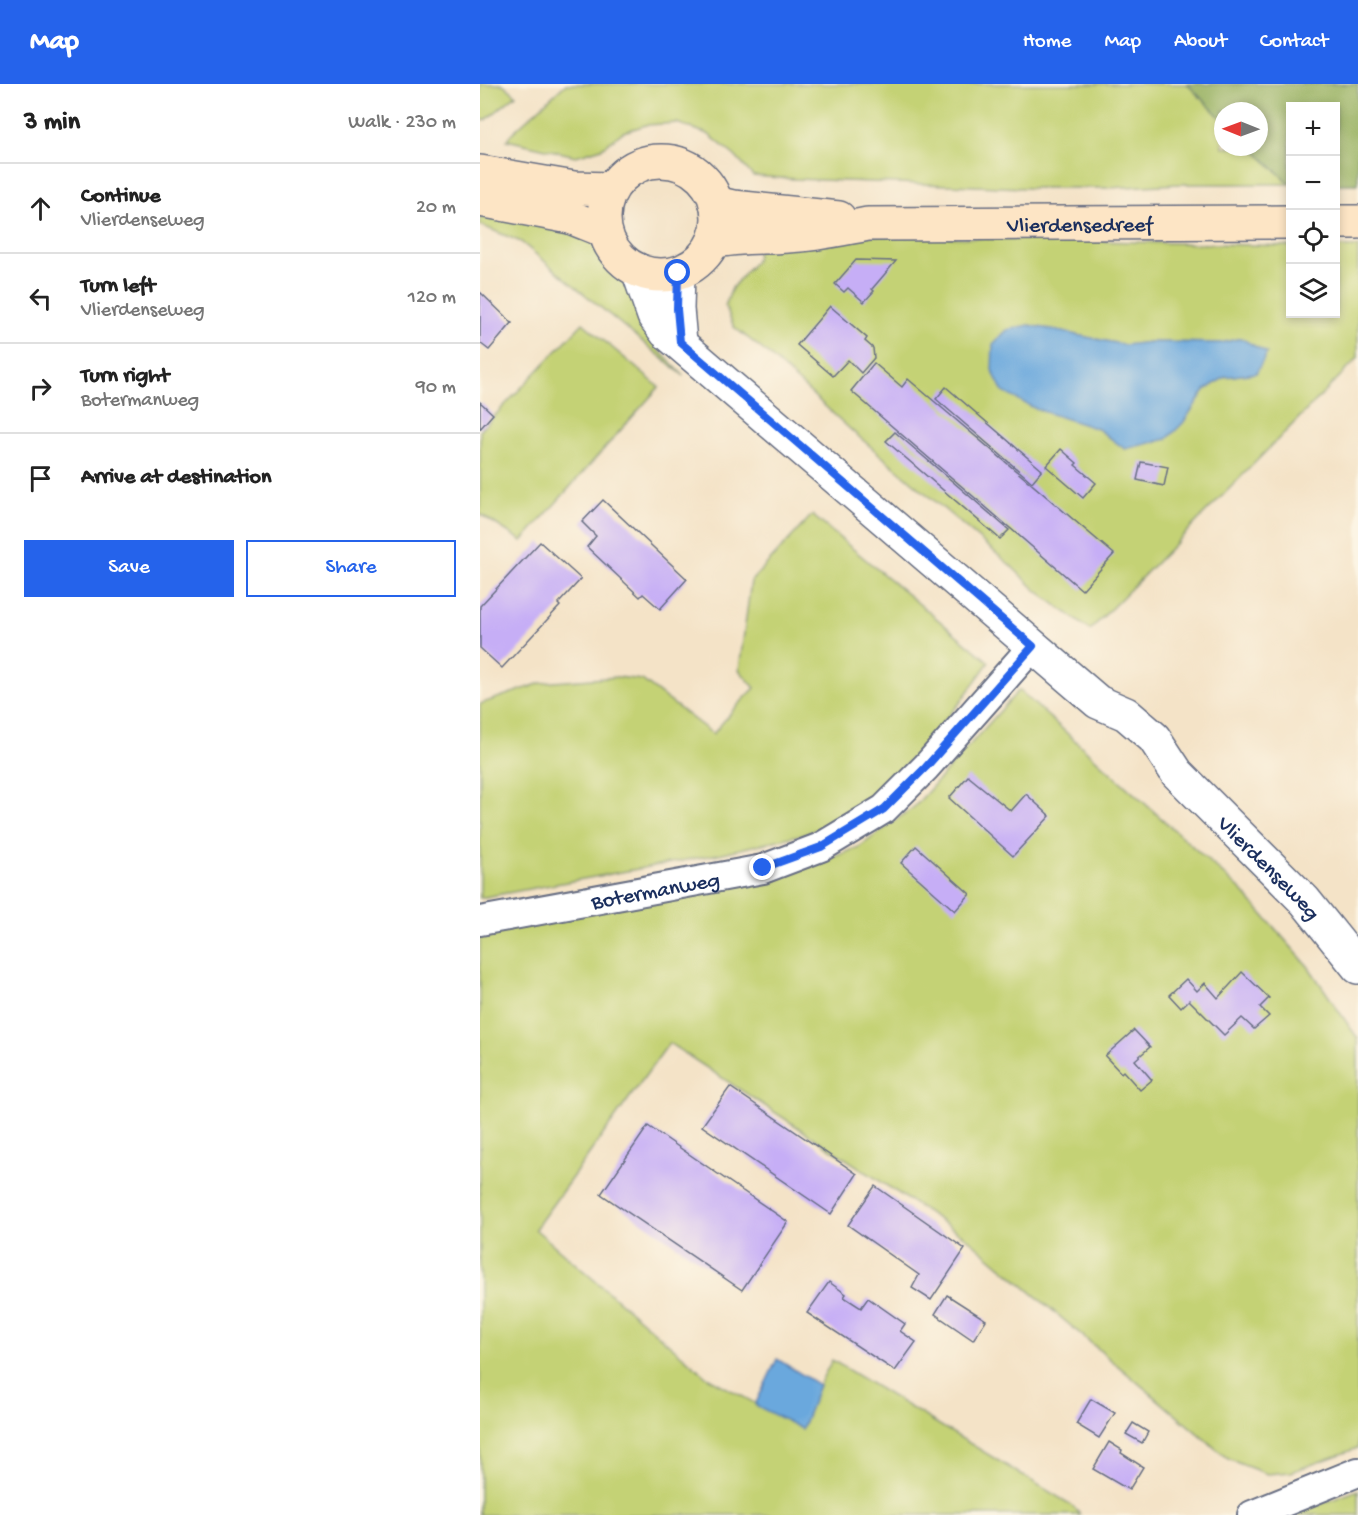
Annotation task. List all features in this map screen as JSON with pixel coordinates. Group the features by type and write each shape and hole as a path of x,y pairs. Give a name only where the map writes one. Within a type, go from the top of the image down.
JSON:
{"main road":[{"path":"656,160 682,164 704,179 716,203 718,220 713,243 694,265 678,273 658,275 638,270 617,255 605,231 604,209 611,189 630,169 656,160"},
{"path":"480,172 574,188 611,189"},
{"path":"480,200 570,217 605,231"},
{"name":"Vlierdensedreef","path":"716,203 733,207 833,216 868,224"},
{"name":"Vlierdensedreef","path":"713,243 731,238 829,232 868,224 1286,222"},
{"path":"1340,222 1358,222"}],"street":[{"name":"Vlierdenseweg","path":"638,270 654,316 666,332 1098,702 1116,731 1145,757 1177,773 1305,901 1358,967"},
{"path":"678,273 677,309 680,342"},
{"name":"Botermanweg","path":"480,921 763,868 821,847 884,809 926,767 1033,646"},
{"path":"1252,1515 1358,1472"}],"green space":[{"path":"480,84 503,84 516,95 487,119 480,122"},
{"path":"566,84 1187,84 1214,111 1214,156 1260,156 1286,180 1286,184 1026,188 795,179 753,176 735,156 708,134 677,123 646,125 623,132 602,148 576,156 507,140"},
{"path":"1187,84 1358,84 1358,184 1340,184 1340,102 1286,102 1286,180 1260,156 1268,156 1268,102 1214,102 1214,111"},
{"path":"480,217 536,221 571,228 598,247 609,265 630,281 643,317 659,350 684,376 521,242 480,225"},
{"path":"860,235 1286,246 1286,318 1340,318 1340,247 1358,247 1358,358 1090,630 1037,591 1010,565 851,430 767,353 734,327 725,306 732,288 756,260 759,245","holes":["1029,325 1125,345 1150,342 1221,343 1241,338 1256,373 1225,377 1205,390 1183,423 1125,449 1098,429 1074,420"]},
{"path":"583,323 659,387 522,541 480,514 480,431"},
{"path":"812,515 989,662 959,704 874,801 852,814 808,833 719,854 480,898 480,704 541,683 618,677 642,680 713,734 755,688 739,670 751,581"},
{"path":"1019,690 1242,891 1308,966 1358,1039 1358,1448 1291,1472 1267,1474 1228,1459 967,1238 669,1043 535,1229 707,1377 802,1429 819,1385 832,1360 1070,1504 1081,1515 480,1515 480,933 814,865 859,847 914,807"},
{"path":"1358,1490 1358,1515 1291,1515"}],"water":[{"path":"1029,325 1125,345 1150,342 1221,343 1241,338 1267,353 1256,373 1225,377 1205,390 1183,423 1167,439 1125,449 1098,429 1036,409 1003,392 992,370 993,344 1007,330"},
{"path":"777,1359 819,1385 802,1429 755,1405"}],"building":[{"path":"856,260 896,261 864,302 848,288 844,292 835,284"},
{"path":"480,292 512,323 489,350 480,343"},
{"path":"830,306 867,338 865,341 873,348 874,358 861,373 848,360 833,376 797,345"},
{"path":"874,363 902,387 908,379 1114,554 1082,590 851,391"},
{"path":"946,387 1042,470 1032,482 936,399"},
{"path":"480,402 493,414 480,429"},
{"path":"895,432 1009,530 1000,539 886,441"},
{"path":"1061,449 1096,483 1083,498 1046,466"},
{"path":"1141,462 1168,467 1164,486 1137,480"},
{"path":"603,500 687,579 660,609 643,594 640,597 587,547 596,536 582,522"},
{"path":"540,542 581,579 558,604 560,606 502,668 480,648 480,606"},
{"path":"968,776 1011,811 1026,794 1050,816 1013,856 949,798"},
{"path":"916,846 970,894 955,911 901,863"},
{"path":"1242,972 1269,998 1260,1007 1269,1016 1254,1029 1242,1018 1224,1035 1189,1000 1181,1008 1169,995 1186,979 1197,991 1205,983 1218,998"},
{"path":"1134,1030 1150,1047 1135,1060 1152,1080 1140,1090 1105,1056"},
{"path":"730,1087 857,1174 831,1214 702,1126"},
{"path":"648,1126 788,1222 742,1290 601,1194"},
{"path":"875,1186 965,1249 931,1300 912,1288 919,1275 848,1225"},
{"path":"829,1282 846,1294 844,1297 861,1308 868,1298 905,1324 900,1331 916,1342 895,1371 807,1313"},
{"path":"947,1295 986,1320 973,1340 935,1314"},
{"path":"1091,1399 1115,1413 1099,1438 1076,1424"},
{"path":"1133,1423 1148,1432 1142,1443 1126,1434"},
{"path":"1109,1442 1143,1467 1129,1490 1093,1469"}],"route":[{"path":"678,273 677,309 680,342 1033,646 926,767 884,809 821,847 763,868"}]}
